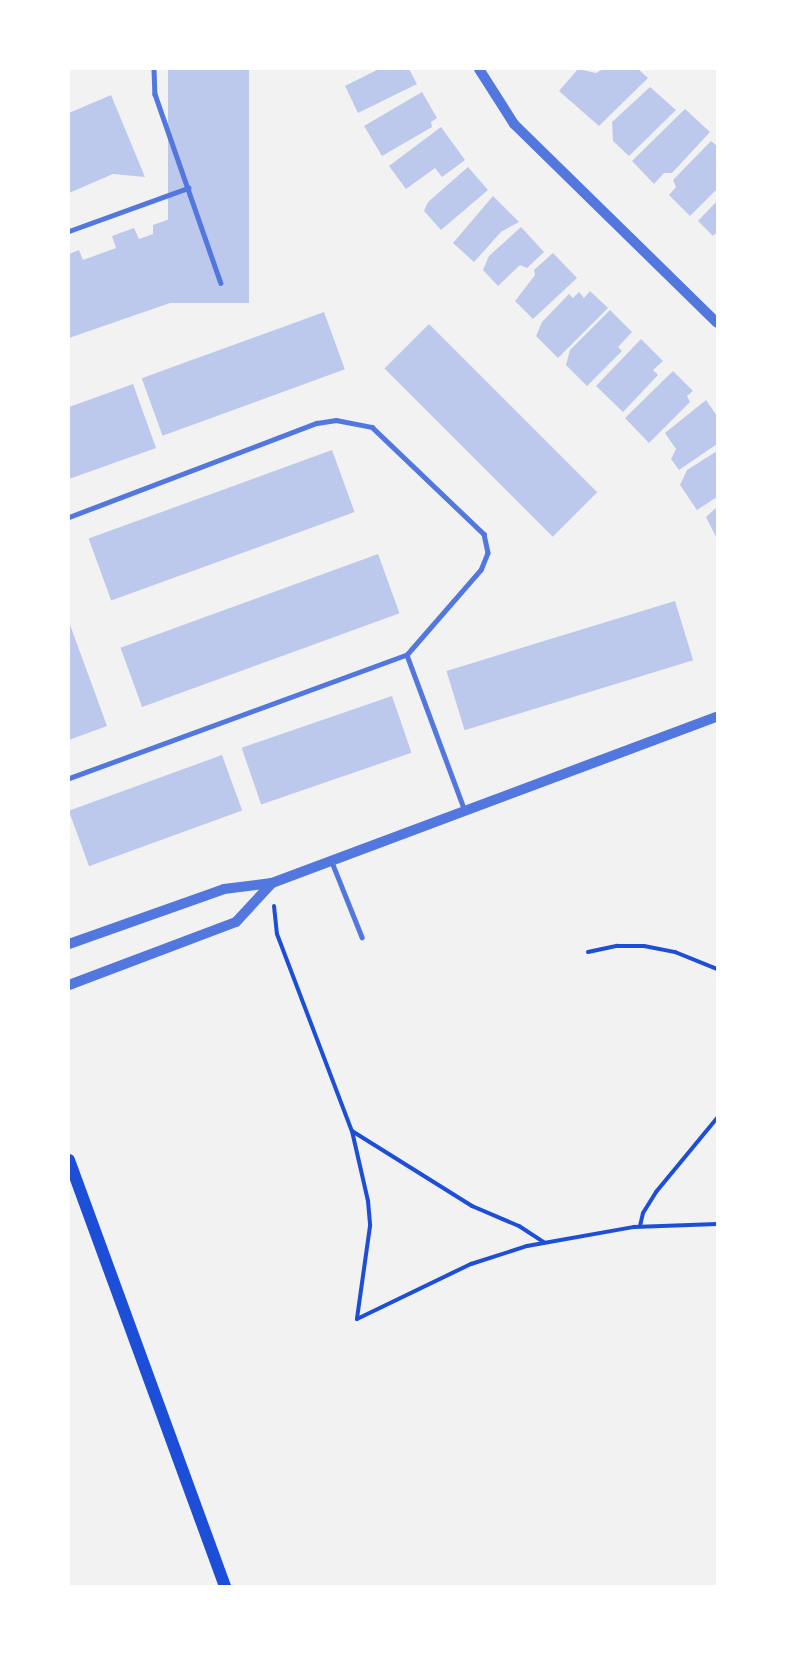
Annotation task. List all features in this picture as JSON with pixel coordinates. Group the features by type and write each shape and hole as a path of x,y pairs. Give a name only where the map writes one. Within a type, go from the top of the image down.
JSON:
{"main road":[{"path":"69,1160 225,1586"}],"street":[{"path":"479,69 514,124 717,323"},
{"path":"69,944 224,889 272,883 717,717"},
{"path":"69,985 236,922 272,883"}],"lane":[{"path":"154,69 155,94 221,283"},
{"path":"69,231 188,188"},
{"path":"69,517 317,423 336,420 372,427 484,534 488,553 481,570 407,655 69,779"},
{"path":"407,655 465,811"},
{"path":"331,861 362,938"}],"path":[{"path":"272,883 277,933 352,1131 370,1226 357,1319 471,1264 545,1242 640,1226 717,1224"},
{"path":"588,952 617,946 644,946 675,952 717,969"},
{"path":"640,1226 643,1213 656,1192 717,1119"},
{"path":"352,1131 472,1206 519,1226 545,1242"}],"building":[{"path":"168,69 249,69 249,303 168,303"},
{"path":"379,69 409,69 417,84 358,113 345,86"},
{"path":"578,69 596,73 603,69 638,69 648,78 599,126 559,91"},
{"path":"650,87 676,110 629,156 613,141 612,122"},
{"path":"422,92 437,118 431,122 432,127 382,156 364,126"},
{"path":"111,95 145,177 113,174 69,193 69,113"},
{"path":"685,109 710,132 672,173 664,173 654,184 632,161"},
{"path":"441,127 465,160 442,177 435,168 406,189 389,166"},
{"path":"711,141 717,146 717,189 690,216 669,195 676,187 673,180"},
{"path":"468,167 488,190 441,230 424,211 428,202"},
{"path":"493,196 519,222 501,232 474,262 453,243"},
{"path":"717,201 717,232 713,236 698,221"},
{"path":"170,219 196,294 69,338 69,254 79,250 83,260 116,248 112,236 134,228 139,239 153,234 153,225"},
{"path":"521,227 544,252 527,268 520,265 498,286 483,270 489,256"},
{"path":"553,253 577,278 533,319 515,301 535,275 534,270"},
{"path":"590,291 608,308 558,358 536,336 542,322 569,294 573,298 579,292 584,298"},
{"path":"610,310 632,332 618,347 622,351 587,386 566,365 570,350"},
{"path":"324,312 345,369 163,436 142,378"},
{"path":"429,324 597,492 553,537 384,369"},
{"path":"641,339 663,361 653,370 658,375 623,412 596,386"},
{"path":"673,371 693,391 687,396 690,402 649,443 625,418"},
{"path":"133,384 156,448 69,479 69,407"},
{"path":"706,400 717,416 717,444 679,470 671,459 676,449 665,433"},
{"path":"332,450 355,512 111,601 89,539"},
{"path":"717,451 717,497 697,510 680,485 687,470"},
{"path":"717,507 717,539 706,517"},
{"path":"378,554 400,613 142,707 121,648"},
{"path":"675,601 693,660 465,730 446,671"},
{"path":"69,622 107,726 69,740"},
{"path":"392,696 412,753 261,804 242,748"},
{"path":"222,755 242,810 89,866 69,811"}]}
